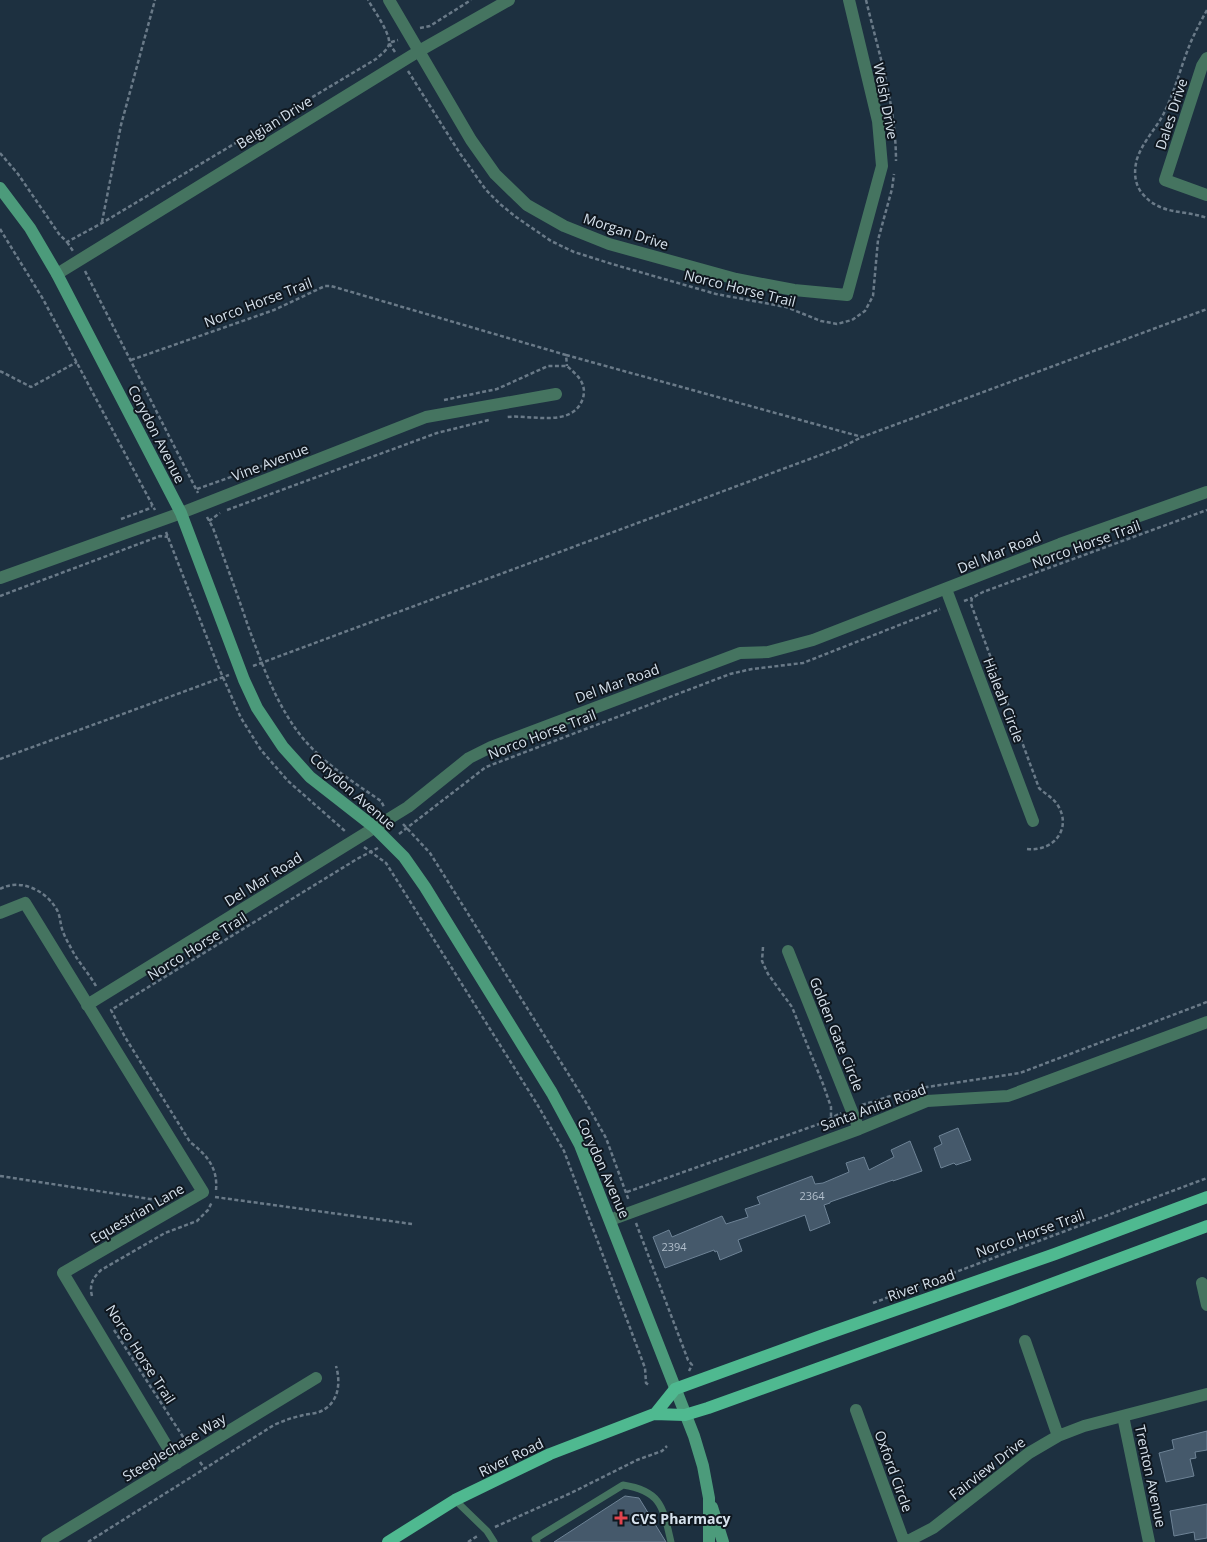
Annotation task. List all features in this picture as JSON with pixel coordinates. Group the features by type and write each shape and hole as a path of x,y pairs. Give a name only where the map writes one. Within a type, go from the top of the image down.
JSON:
{"main road":[{"name":"Corydon Avenue","path":"0,188 30,228 57,274 181,513 240,671 257,708 284,747 310,777 374,827 404,857 425,887 552,1093 580,1145 610,1220 685,1415 703,1466 709,1498"},
{"name":"River Road","path":"675,1389 1055,1254 1207,1197"},
{"name":"River Road","path":"388,1542 455,1500 550,1454 655,1414 685,1415 1011,1299 1207,1226"},
{"path":"655,1414 675,1389"},
{"path":"709,1498 709,1542"},
{"path":"709,1498 723,1542"}],"street":[{"name":"Morgan Drive","path":"389,0 476,147 495,174 528,205 564,226 610,244 736,279 794,290 847,295"},
{"name":"Belgian Drive","path":"57,274 419,51 509,0"},
{"name":"Welsh Drive","path":"847,295 882,166 878,121 849,0"},
{"name":"Dales Drive","path":"1207,58 1202,66 1165,180 1207,195"},
{"name":"Vine Avenue","path":"0,578 181,513 426,417 556,394"},
{"name":"Del Mar Road","path":"88,1005 408,807 469,758 491,746 740,653 768,652 813,640 1060,544 1207,492"},
{"name":"Hialeah Circle","path":"946,589 1034,821"},
{"name":"Equestrian Lane","path":"0,913 25,903 203,1192 63,1273 177,1463"},
{"name":"Golden Gate Circle","path":"788,951 859,1129"},
{"name":"Santa Anita Road","path":"610,1220 859,1129 927,1101 1008,1096 1207,1022"},
{"path":"1202,1282 1207,1305"},
{"path":"1025,1341 1058,1436"},
{"name":"Steeplechase Way","path":"47,1542 316,1378"},
{"name":"Fairview Drive","path":"905,1542 933,1528 1029,1453 1058,1436 1084,1426 1207,1394"},
{"name":"Oxford Circle","path":"856,1410 905,1542"},
{"name":"Trenton Avenue","path":"1123,1416 1149,1542"}],"lane":[{"path":"537,1542 536,1539 623,1485 648,1492 663,1509 671,1542"},
{"path":"455,1500 486,1530 494,1542"}],"path":[{"path":"102,223 121,126 155,0"},
{"name":"Norco Horse Trail","path":"368,0 388,36 389,44 413,77 459,152 486,190 516,217 552,241 574,252 716,294 786,307 821,322 837,324 852,320 864,311 873,296 878,240 895,172"},
{"path":"0,153 18,174 59,234 68,242 376,59 386,50 389,44 423,26 430,26 471,0"},
{"path":"866,0 892,106 896,138 896,163"},
{"name":"Norco Horse Trail","path":"131,360 274,310 325,286 332,286 566,355 862,437"},
{"path":"0,760 842,447 862,437 1207,309"},
{"path":"566,355 567,366"},
{"path":"0,371 31,386 77,362"},
{"name":"Norco Horse Trail","path":"111,1010 356,859 389,842 486,767 730,674 752,669 803,663 972,598 983,592 1207,510"},
{"path":"0,596 160,536 168,537"},
{"path":"972,598 971,604 1039,788 1058,805 1062,816 1063,825 1060,834 1049,846 1042,849 1027,849"},
{"path":"0,889 15,885 27,886 38,890 49,898 58,911 62,930 73,953 93,980 125,1037 190,1142 202,1152 214,1168 217,1181 215,1197 412,1224"},
{"path":"763,947 762,961 768,974 792,1007 823,1084 831,1107 831,1117"},
{"path":"0,1176 182,1204"},
{"name":"Norco Horse Trail","path":"866,1305 1207,1178"},
{"name":"Norco Horse Trail","path":"93,1298 91,1290 93,1278 97,1274 165,1233 197,1220 208,1210 215,1197"},
{"name":"Norco Horse Trail","path":"114,1330 205,1469"},
{"path":"692,1365 700,1367"},
{"path":"88,1542 274,1425 287,1419 320,1411 330,1404 338,1392 339,1380 336,1366"},
{"path":"646,1383 650,1386"},
{"path":"468,1542 486,1530 636,1460 662,1451 666,1446"}],"building":[{"path":"958,1128 971,1160 941,1168 934,1148 942,1144 939,1136"},
{"path":"910,1141 922,1171 824,1205 830,1223 810,1231 805,1215 738,1240 742,1251 720,1260 717,1251 715,1252 714,1250 665,1268 653,1237 669,1230 672,1237 722,1216 726,1224 748,1217 745,1209 760,1204 757,1197 812,1176 815,1184 823,1183 849,1172 846,1163 864,1157 869,1170 894,1157 891,1150"},
{"path":"1207,1431 1207,1450 1195,1452 1196,1458 1190,1459 1194,1476 1166,1482 1159,1453 1174,1449 1172,1440"},
{"name":"CVS Pharmacy","path":"625,1496 639,1498 666,1542 554,1542"},
{"path":"1207,1504 1207,1538 1195,1540 1194,1532 1174,1536 1170,1511"}],"place":[{"name":"CVS Pharmacy","path":"621,1518"}]}
